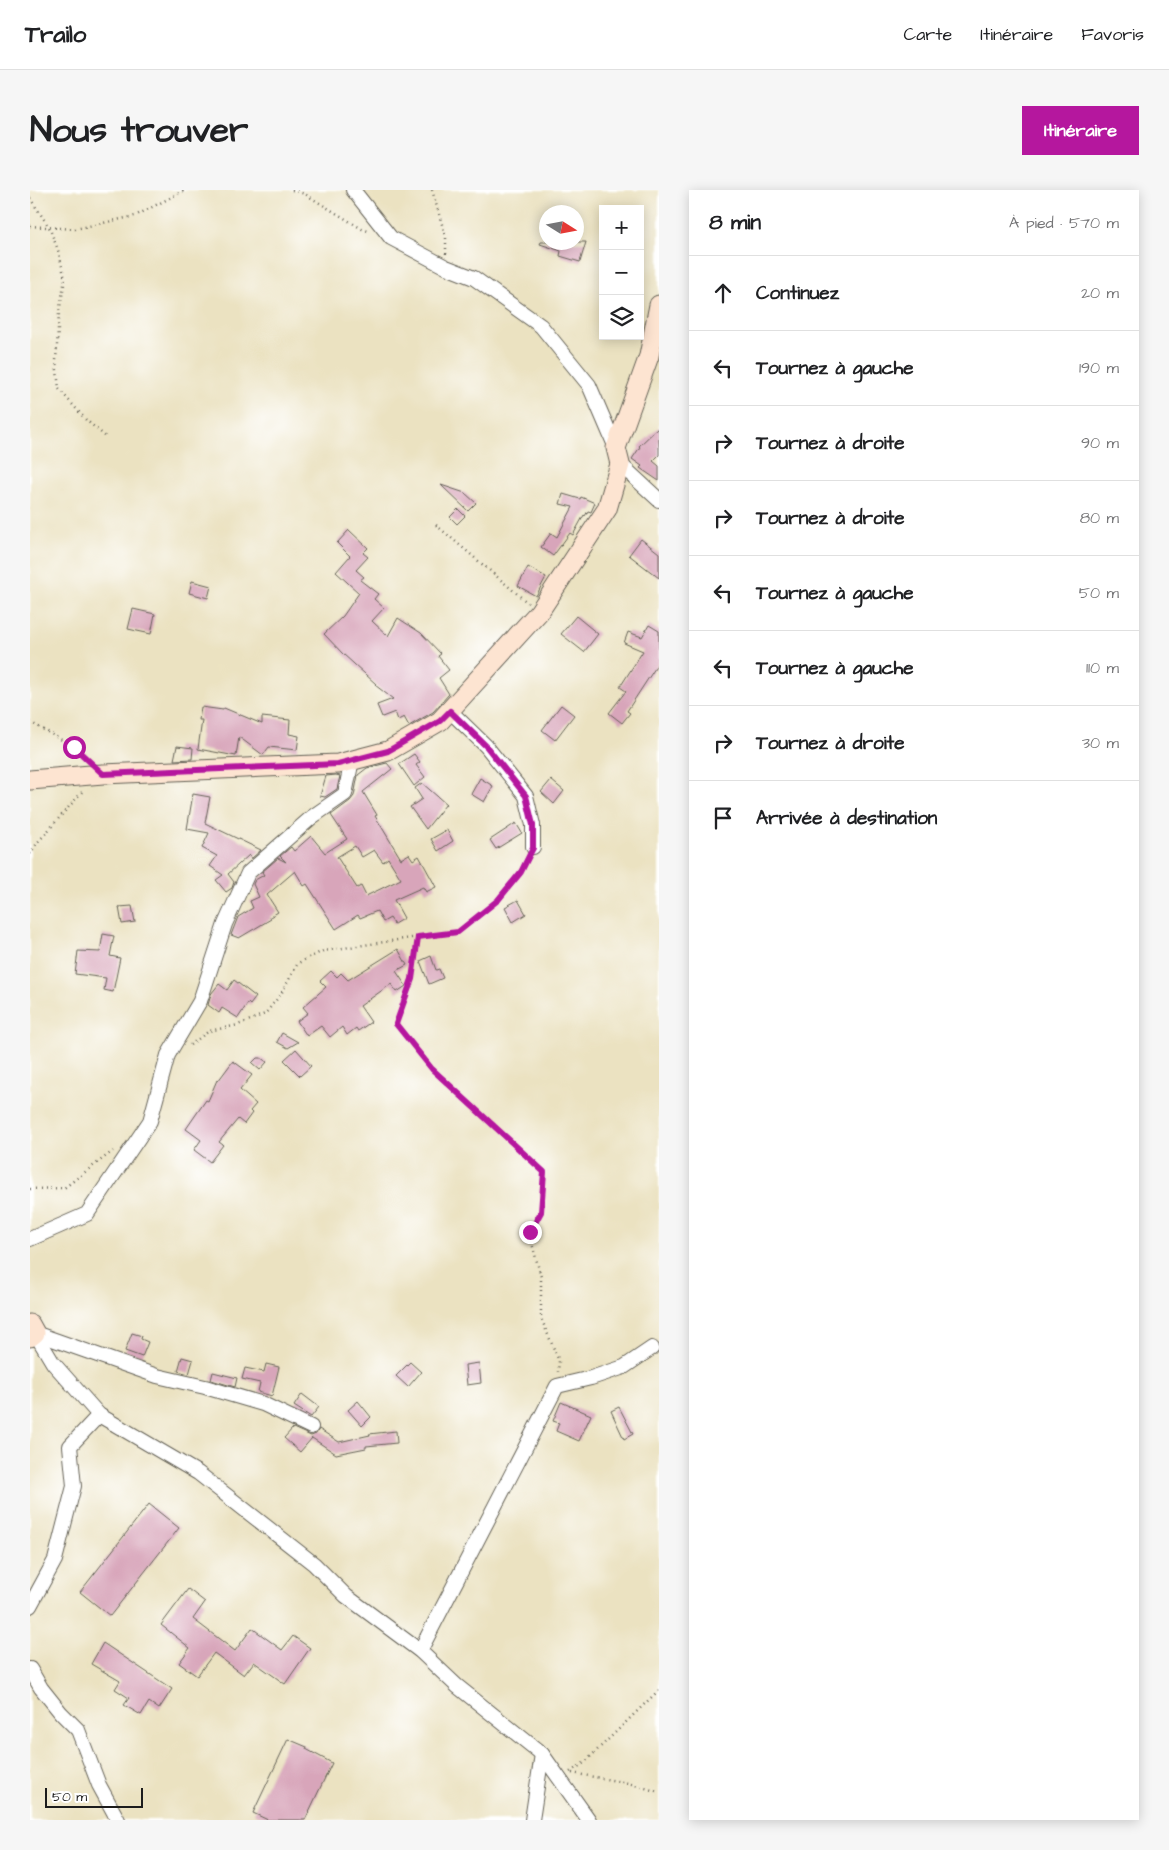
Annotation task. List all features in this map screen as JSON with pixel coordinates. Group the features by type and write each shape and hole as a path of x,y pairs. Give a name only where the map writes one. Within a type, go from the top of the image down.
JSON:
{"street":[{"path":"353,190 391,238 446,267 474,278 541,326 589,384 618,456 659,500"},
{"path":"30,780 103,774 338,764 388,751 440,721 539,612 607,509 618,456 656,332 659,305"},
{"path":"450,711 486,746 526,796 533,825 533,848"},
{"path":"30,1239 87,1214 150,1122 168,1056 200,1001 225,924 248,873 312,817 345,794 352,760"},
{"path":"32,1331 53,1364 99,1415 198,1473 314,1564 346,1596 420,1651 457,1686 542,1754 565,1776 589,1820"},
{"path":"32,1331 157,1376 205,1387 263,1404 311,1427"},
{"path":"420,1651 557,1386 591,1378 624,1367 652,1348"},
{"path":"30,1606 55,1560 74,1486 70,1446 99,1415"},
{"path":"30,1668 41,1688 61,1713 78,1730 99,1785 118,1820"},
{"path":"532,1820 542,1754"}],"path":[{"path":"30,226 75,228 135,216 185,190"},
{"path":"292,190 304,194 362,229 391,238"},
{"path":"432,190 446,238 446,267"},
{"path":"30,198 49,227 58,250 65,279 58,313 56,361 59,389 86,420 106,437"},
{"path":"436,525 539,612"},
{"path":"30,722 74,747 103,774"},
{"path":"30,854 38,842 82,792"},
{"path":"168,1056 191,1044 209,1031 238,1025 265,1014 281,994 298,963 323,951 458,932 498,900 521,872 533,848"},
{"path":"418,937 412,979 396,1024 432,1069 544,1172 541,1212 530,1232 541,1277 541,1318 559,1361 557,1386"},
{"path":"30,1189 64,1188 119,1146"},
{"path":"565,1776 584,1763 659,1690"},
{"path":"565,1776 628,1783 659,1792"}],"building":[{"path":"558,250 584,250 580,262 560,256 561,251"},
{"path":"659,427 659,455 653,461 659,466 659,481 640,468 642,466 632,459 639,446"},
{"path":"441,485 465,493 476,503 468,511"},
{"path":"563,494 580,499 581,497 595,503 591,512 588,511 584,515 573,535 570,533 553,556 541,547 551,533 557,537 573,507 560,504"},
{"path":"458,509 465,516 457,524 450,517"},
{"path":"349,530 368,548 363,553 368,557 356,570 364,577 360,580 378,594 374,599 384,608 372,621 388,636 398,618 421,633 441,654 438,656 449,670 439,678 449,694 433,712 409,726 404,717 398,720 395,712 382,717 377,705 393,699 375,685 324,634 343,616 359,593 336,572 350,556 337,543"},
{"path":"641,539 659,553 659,578 629,555"},
{"path":"528,567 546,577 536,596 518,586"},
{"path":"192,581 211,586 208,598 189,593"},
{"path":"133,609 155,614 151,634 128,629"},
{"path":"576,616 598,634 584,652 561,634"},
{"path":"649,625 659,631 659,662 627,711 630,713 622,723 609,713 626,691 620,687 643,651 624,643 628,632 642,637"},
{"path":"561,705 574,715 555,740 542,730"},
{"path":"201,707 223,710 224,708 262,724 262,717 290,720 289,734 299,736 297,750 269,747 263,755 239,737 236,756 198,749 202,720 199,720"},
{"path":"177,746 193,748 192,759 174,760"},
{"path":"414,754 420,762 416,765 425,777 414,786 399,764"},
{"path":"387,763 392,769 363,792 401,859 409,854 413,860 419,856 436,887 426,892 423,887 394,900 404,918 394,924 390,918 383,922 377,911 360,918 358,915 336,929 307,884 304,886 295,871 267,895 278,912 270,917 271,919 239,938 231,935 238,917 253,908 250,901 259,897 253,884 255,880 264,875 262,872 278,858 286,862 280,856 291,847 294,851 311,836 325,853 347,839 331,815 354,796 358,775 367,768","holes":["355,846 362,857 374,850 383,862 388,858 401,879 366,896 361,886 357,888 337,857"]},
{"path":"326,776 340,776 337,789 325,797 320,796"},
{"path":"480,778 493,786 484,802 471,794"},
{"path":"551,780 564,791 554,804 541,792"},
{"path":"422,783 446,804 426,829 410,807 422,799 415,788"},
{"path":"193,794 210,797 205,823 261,850 251,859 249,855 228,874 234,882 232,888 226,892 216,880 223,875 210,866 217,856 202,848 209,833 187,829"},
{"path":"516,823 522,833 496,849 490,840"},
{"path":"447,830 453,841 438,851 431,839"},
{"path":"518,900 526,914 513,922 505,907"},
{"path":"132,906 135,922 122,924 119,907"},
{"path":"103,934 114,936 110,956 120,958 113,992 104,990 106,978 75,974 78,951 100,952"},
{"path":"398,949 407,965 396,971 406,986 397,992 391,984 360,1006 371,1022 358,1031 356,1028 347,1035 342,1027 330,1037 321,1026 307,1036 297,1021 308,1013 303,1007 326,987 320,981 331,971 337,977 341,973 348,980"},
{"path":"431,956 436,970 439,969 443,978 429,984 420,961"},
{"path":"234,980 256,997 250,1005 248,1003 238,1018 222,1008 219,1013 208,1005 211,994 219,984 227,990"},
{"path":"282,1033 298,1042 288,1048 277,1042"},
{"path":"296,1049 311,1066 300,1076 284,1060"},
{"path":"257,1058 267,1062 260,1070 252,1063"},
{"path":"233,1061 252,1075 240,1090 256,1104 250,1111 252,1113 244,1124 238,1119 219,1142 223,1145 210,1162 194,1150 201,1140 186,1129 206,1100 208,1101 217,1080"},
{"path":"132,1333 142,1336 141,1339 148,1342 142,1357 125,1351"},
{"path":"182,1357 193,1360 189,1374 178,1371"},
{"path":"410,1362 421,1372 408,1387 396,1376"},
{"path":"479,1363 481,1383 467,1385 465,1365"},
{"path":"266,1364 279,1367 272,1396 258,1392 260,1383 242,1379 245,1368 264,1372"},
{"path":"213,1372 237,1378 235,1387 211,1380"},
{"path":"302,1394 319,1407 311,1417 294,1406"},
{"path":"358,1401 371,1417 362,1426 348,1410"},
{"path":"561,1402 591,1415 579,1441 556,1431 559,1423 553,1421"},
{"path":"619,1407 633,1434 624,1439 611,1411"},
{"path":"293,1428 311,1436 316,1434 319,1429 339,1442 369,1434 396,1431 397,1443 366,1446 366,1448 336,1454 312,1438 300,1452 284,1438"},
{"path":"149,1504 179,1528 110,1616 80,1592"},
{"path":"188,1589 205,1602 193,1619 235,1651 252,1628 282,1650 293,1636 310,1648 285,1684 254,1662 244,1675 214,1653 197,1676 179,1663 190,1648 161,1625"},
{"path":"103,1643 172,1689 159,1709 149,1702 141,1715 124,1705 129,1698 115,1689 120,1681 91,1664"},
{"path":"288,1739 307,1747 306,1749 332,1763 305,1820 268,1820 253,1813"}],"route":[{"path":"74,747 103,774 338,764 388,751 440,721 450,711 486,746 526,796 533,825 533,848 521,872 498,900 458,932 418,937 412,979 396,1024 432,1069 544,1172 541,1212 530,1232"}]}
